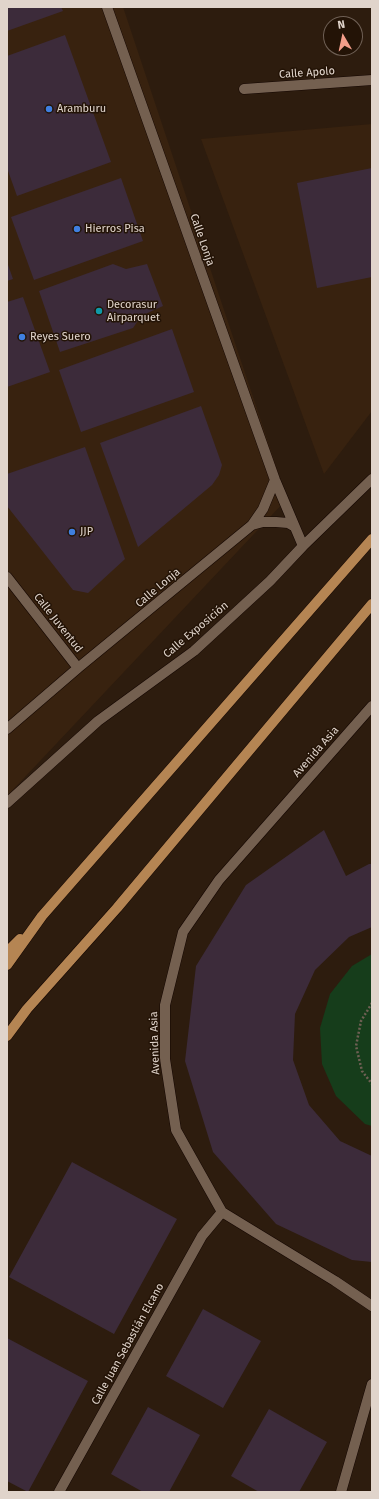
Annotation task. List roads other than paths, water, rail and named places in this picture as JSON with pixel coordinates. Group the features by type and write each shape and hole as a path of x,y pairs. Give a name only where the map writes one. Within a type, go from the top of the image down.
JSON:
{"main road":[{"path":"7,952 89,865 372,539"},
{"path":"7,1036 27,1009 117,908 372,604"},
{"path":"7,965 42,916"}],"street":[{"name":"Calle Lonja","path":"107,7 275,480 303,546"},
{"name":"Calle Apolo","path":"244,89 372,80"},
{"name":"Calle Exposición","path":"7,803 98,720 194,651 270,581 303,546 372,479"},
{"name":"Calle Lonja","path":"78,668 252,525 263,509 275,480"},
{"path":"252,525 263,522 276,522 288,523 295,527"},
{"name":"Calle Juventud","path":"7,576 78,668 7,729"},
{"name":"Avenida Asia","path":"372,706 219,880 183,932 165,1004 165,1059 176,1130 222,1212 335,1281 372,1306"},
{"name":"Calle Juan Sebastián Elcano","path":"59,1492 202,1236 222,1212"},
{"path":"341,1492 372,1384"}],"place":[{"name":"Aramburu","path":"49,109"},
{"name":"Hierros Pisa","path":"77,229"},
{"name":"Decorasur Airparquet","path":"99,311"},
{"name":"Reyes Suero","path":"22,337"},
{"name":"JJP","path":"72,532"}]}
